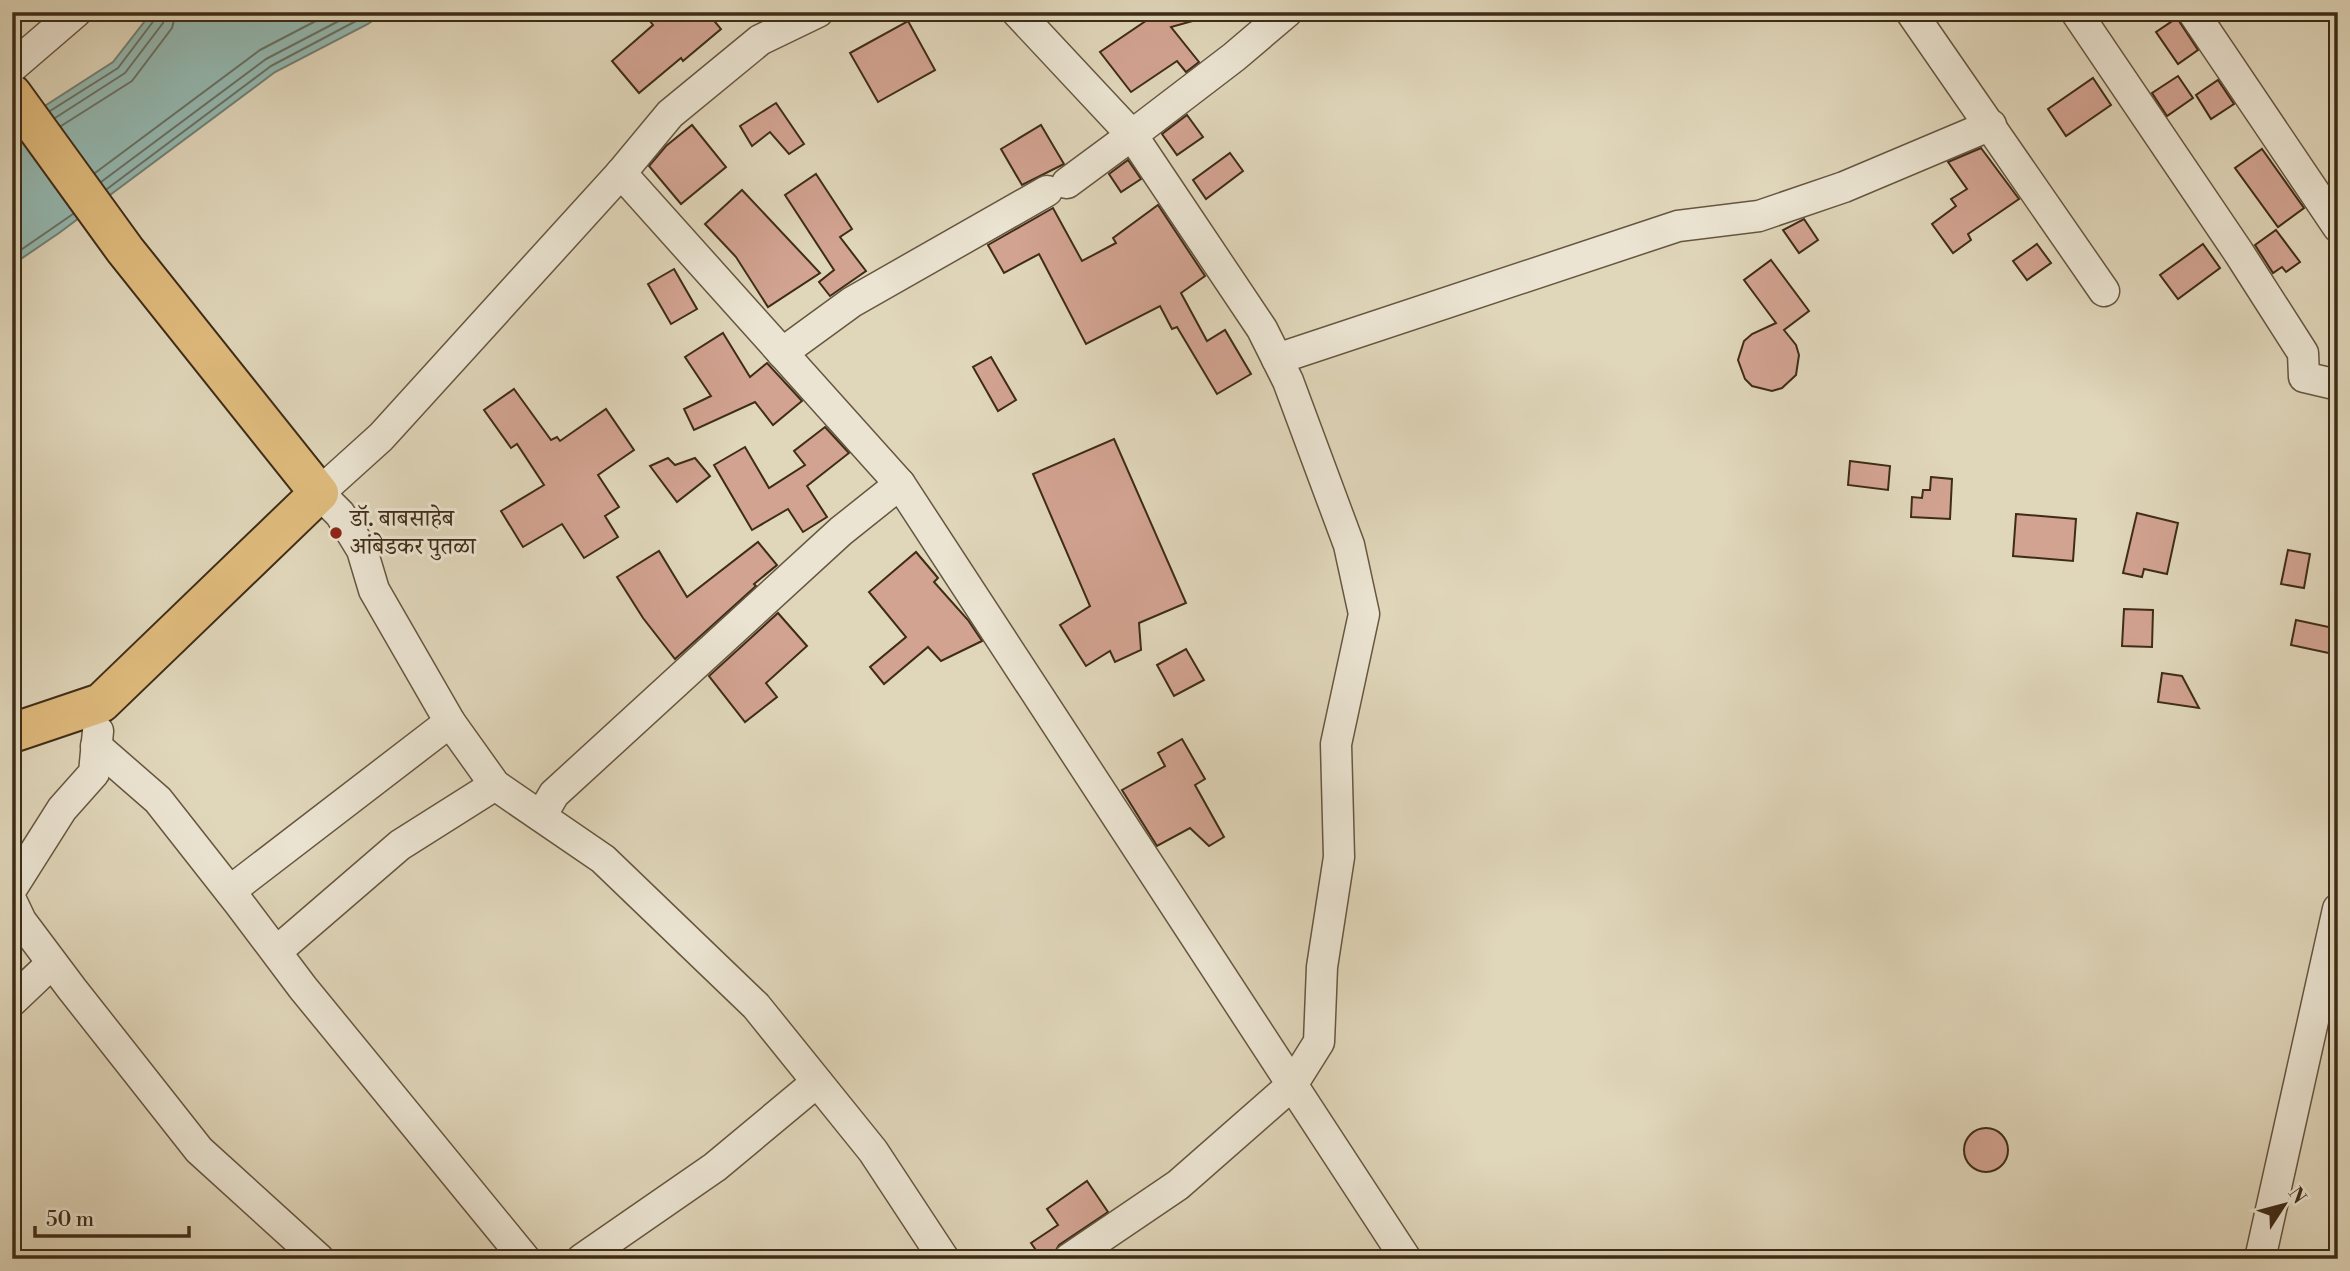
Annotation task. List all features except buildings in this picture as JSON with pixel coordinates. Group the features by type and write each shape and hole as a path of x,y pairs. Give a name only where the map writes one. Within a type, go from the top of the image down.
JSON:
{"main road":[{"path":"12,94 125,250 319,493 101,703 12,733"}],"street":[{"path":"12,67 76,12"},
{"path":"818,12 760,40 670,114 621,173 381,437 319,493 340,514 362,550 374,590 450,722 495,785 603,859 756,1006 873,1151 944,1259"},
{"path":"782,353 852,302 1057,187 1132,135 1234,57 1287,12"},
{"path":"1911,12 2104,290"},
{"path":"2076,12 2239,253 2303,353 2304,377 2338,385"},
{"path":"2193,12 2338,227"},
{"path":"1031,17 1132,135 1262,329 1288,381 1349,545 1364,614 1336,744 1339,857 1322,967 1319,1042 1292,1085 1178,1185 1069,1259"},
{"path":"1277,359 1678,226 1759,216 1844,187 1991,125"},
{"path":"621,173 900,484 1406,1259"},
{"path":"541,816 554,794 841,531 900,484"},
{"path":"12,888 62,810 94,773 101,703"},
{"path":"230,891 450,722"},
{"path":"96,746 158,800 320,1009 525,1259"},
{"path":"276,951 400,845 495,785"},
{"path":"12,902 21,921 52,963 199,1150 319,1259"},
{"path":"2260,1259 2338,909"},
{"path":"12,1001 52,963"},
{"path":"582,1259 715,1167 817,1082"}],"water":[{"path":"152,12 385,12 368,24 275,72 12,265 12,127 113,62"}],"place":[{"name":"डॉ. बाबसाहेब आंबेडकर पुतळा","path":"336,533"}]}
